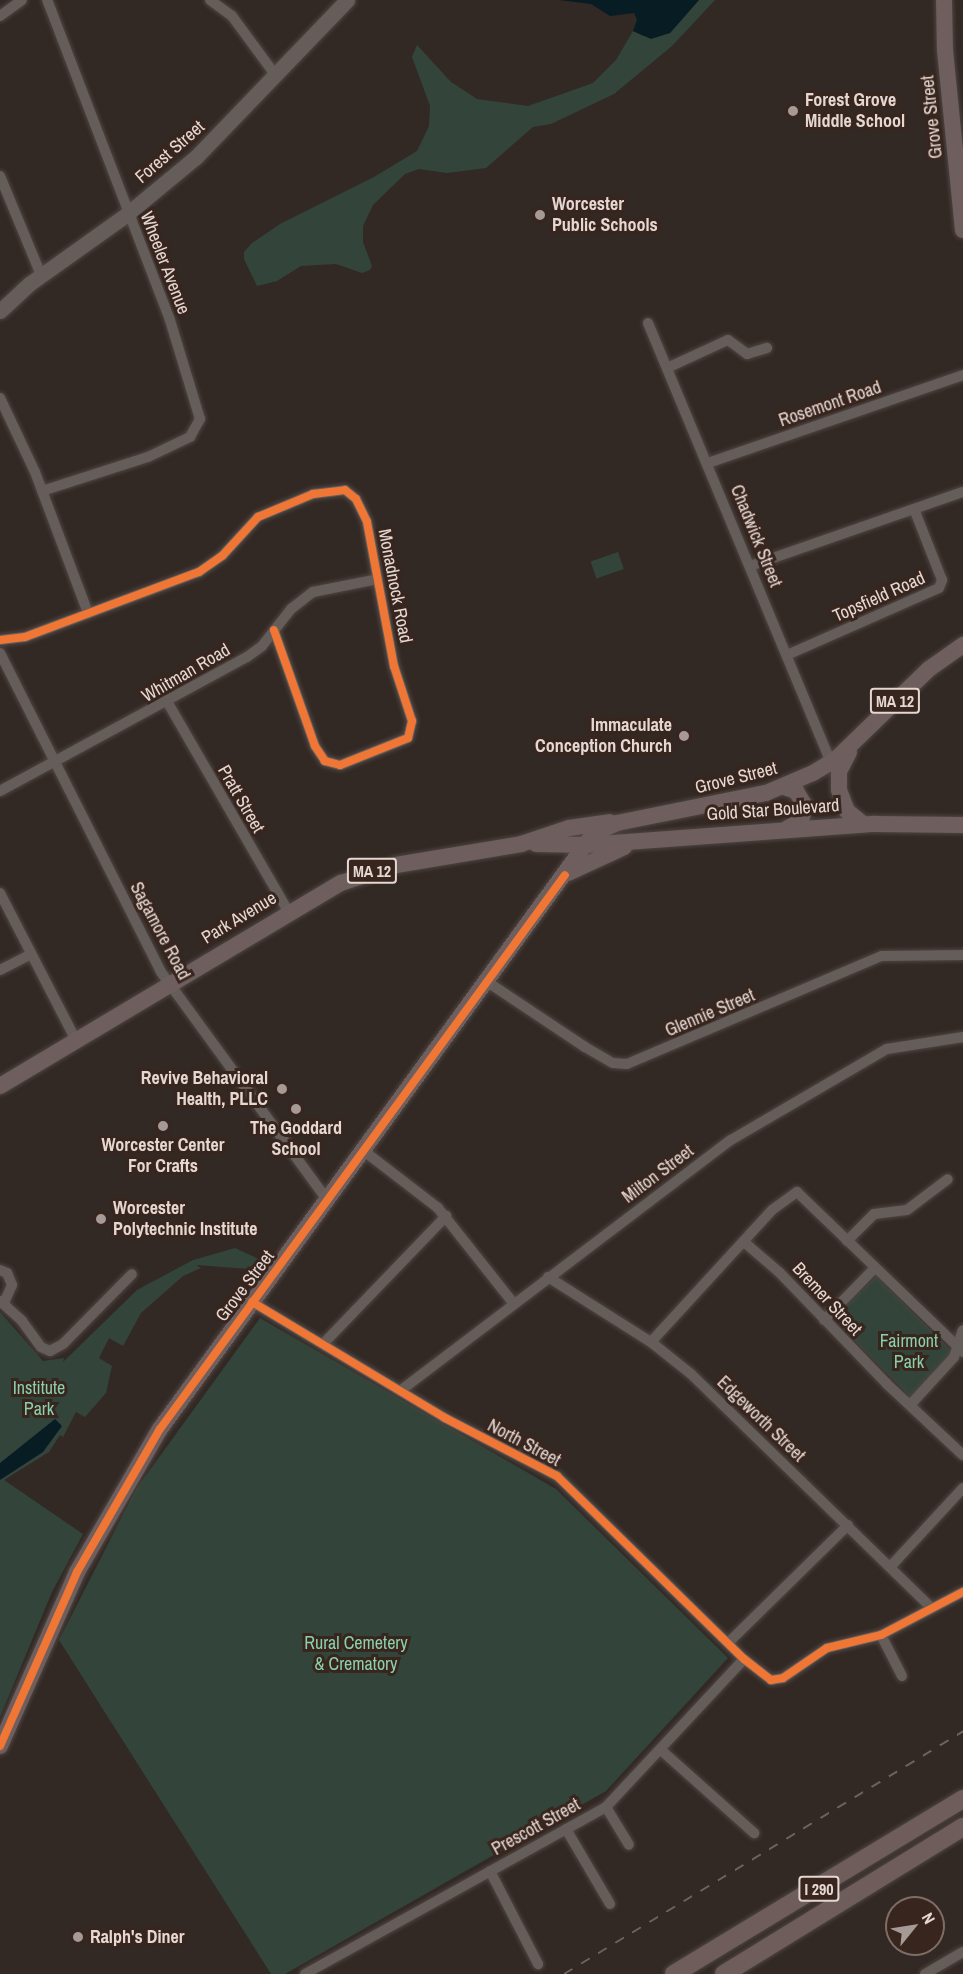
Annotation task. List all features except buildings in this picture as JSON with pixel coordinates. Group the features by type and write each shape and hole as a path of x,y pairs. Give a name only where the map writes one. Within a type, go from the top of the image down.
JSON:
{"highway":[{"name":"I 290","path":"674,1974 963,1800"},
{"name":"I 290","path":"724,1974 963,1827"}],"main road":[{"name":"Forest Street","path":"0,311 41,275 128,214 196,157 276,76 346,0"},
{"name":"Grove Street","path":"944,0 945,50 960,168 963,230"},
{"name":"Grove Street","path":"0,1746 55,1616 101,1528 160,1429 586,845 599,831 617,823 784,788 831,762 919,677 963,645"},
{"path":"853,743 837,783 847,811 863,824"},
{"path":"784,788 796,791 805,806 801,820 787,829"},
{"name":"Park Avenue","path":"0,1086 288,911 330,888 375,871 521,844 569,828 617,823"},
{"name":"Gold Star Boulevard","path":"586,845 863,824 963,825"},
{"name":"Grove Street","path":"565,874 612,851 671,837"},
{"name":"Park Avenue","path":"521,844 586,845"}],"street":[{"path":"0,16 22,0"},
{"name":"Wheeler Avenue","path":"42,491 148,457 190,437 199,425 198,404 170,320 47,0"},
{"path":"210,0 232,16 276,76"},
{"path":"0,176 41,275"},
{"name":"Chadwick Street","path":"648,323 831,762"},
{"path":"667,368 728,340 747,354 767,348"},
{"name":"Rosemont Road","path":"708,463 963,375"},
{"path":"0,398 42,491 88,613"},
{"name":"Monadnock Road","path":"0,640 25,637 199,572 223,555 258,517 333,490 349,492 360,504 397,675 412,721 410,735 399,745 338,765 323,760 274,630"},
{"path":"750,566 963,492"},
{"name":"Topsfield Road","path":"787,655 939,588 942,579 914,509"},
{"name":"Whitman Road","path":"0,791 168,703 255,652 291,609 313,592 378,579"},
{"name":"Sagamore Road","path":"0,653 168,984 328,1201"},
{"name":"Pratt Street","path":"168,703 288,911"},
{"path":"0,893 76,1040"},
{"path":"0,970 31,954"},
{"name":"Glennie Street","path":"486,981 591,1051 613,1063 627,1064 881,957 963,955"},
{"name":"Milton Street","path":"399,1391 731,1140 887,1049 963,1037"},
{"path":"364,1151 413,1186 446,1216 514,1304"},
{"path":"847,1241 874,1214 907,1210 948,1179"},
{"path":"651,1342 772,1210 797,1192 960,1349"},
{"path":"323,1344 446,1216"},
{"name":"Bremer Street","path":"744,1242 779,1272 824,1320 963,1455"},
{"path":"824,1320 875,1268"},
{"path":"0,1270 7,1273 12,1285 2,1302 41,1347 50,1352 63,1344 132,1274"},
{"name":"Edgeworth Street","path":"548,1277 651,1342 691,1374 932,1608"},
{"name":"North Street","path":"252,1302 399,1391 557,1476 744,1659 772,1680 783,1678 827,1648 881,1635"},
{"path":"911,1404 954,1358 960,1349 963,1330"},
{"path":"891,1566 963,1488"},
{"path":"729,1642 848,1525"},
{"path":"902,1676 881,1635 963,1592"},
{"name":"Prescott Street","path":"305,1974 606,1807 744,1659"},
{"path":"661,1750 754,1833"},
{"path":"606,1807 629,1845"},
{"path":"566,1829 610,1904"},
{"path":"490,1871 538,1964"},
{"path":"926,1974 963,1952"}],"green space":[{"path":"699,0 715,0 672,46 614,94 551,124 533,127 486,168 447,173 419,169 405,174 373,205 363,226 363,242 372,266 370,270 362,273 336,264 301,266 277,281 257,286 244,259 244,252 252,243 280,224 374,177 417,151 429,126 430,106 412,57 417,45 451,82 477,99 528,106 593,83 616,60 633,31 643,36 670,33"},
{"path":"618,552 624,569 596,578 591,561"},
{"name":"Institute Park","path":"235,1248 267,1263 262,1270 196,1265 201,1268 183,1276 141,1313 123,1346 109,1338 99,1358 112,1366 106,1393 85,1417 76,1412 63,1437 60,1435 49,1452 4,1480 83,1534 52,1592 0,1717 0,1312 43,1361 64,1358 63,1362 137,1290 193,1260"},
{"name":"Fairmont Park","path":"876,1276 953,1352 911,1398 835,1321 837,1313"},
{"name":"Rural Cemetery & Crematory","path":"260,1318 556,1489 728,1658 606,1791 285,1974 271,1974 59,1640 136,1489"}],"water":[{"path":"559,0 699,0 670,33 651,39 633,31 637,20 634,13 610,16 591,4"},
{"path":"55,1419 62,1426 43,1452 0,1480 0,1463"}],"railway":[{"path":"564,1974 963,1731"}],"cycle path":[{"path":"0,640 25,637 199,572 223,555 258,517 313,494 345,490 356,499 367,522 394,666 412,721 408,738 340,765 325,761 315,746 274,630"},
{"path":"0,1746 77,1572 160,1429 565,875"},
{"path":"252,1302 445,1418 557,1476 744,1659 771,1680 783,1678 827,1648 881,1635 963,1592"}],"place":[{"name":"Forest Grove Middle School","path":"793,111"},
{"name":"Worcester Public Schools","path":"540,215"},
{"name":"Immaculate Conception Church","path":"684,736"},
{"name":"Revive Behavioral Health, PLLC","path":"282,1089"},
{"name":"The Goddard School","path":"296,1109"},
{"name":"Worcester Center For Crafts","path":"163,1126"},
{"name":"Worcester Polytechnic Institute","path":"101,1219"},
{"name":"Ralph's Diner","path":"78,1937"}]}
